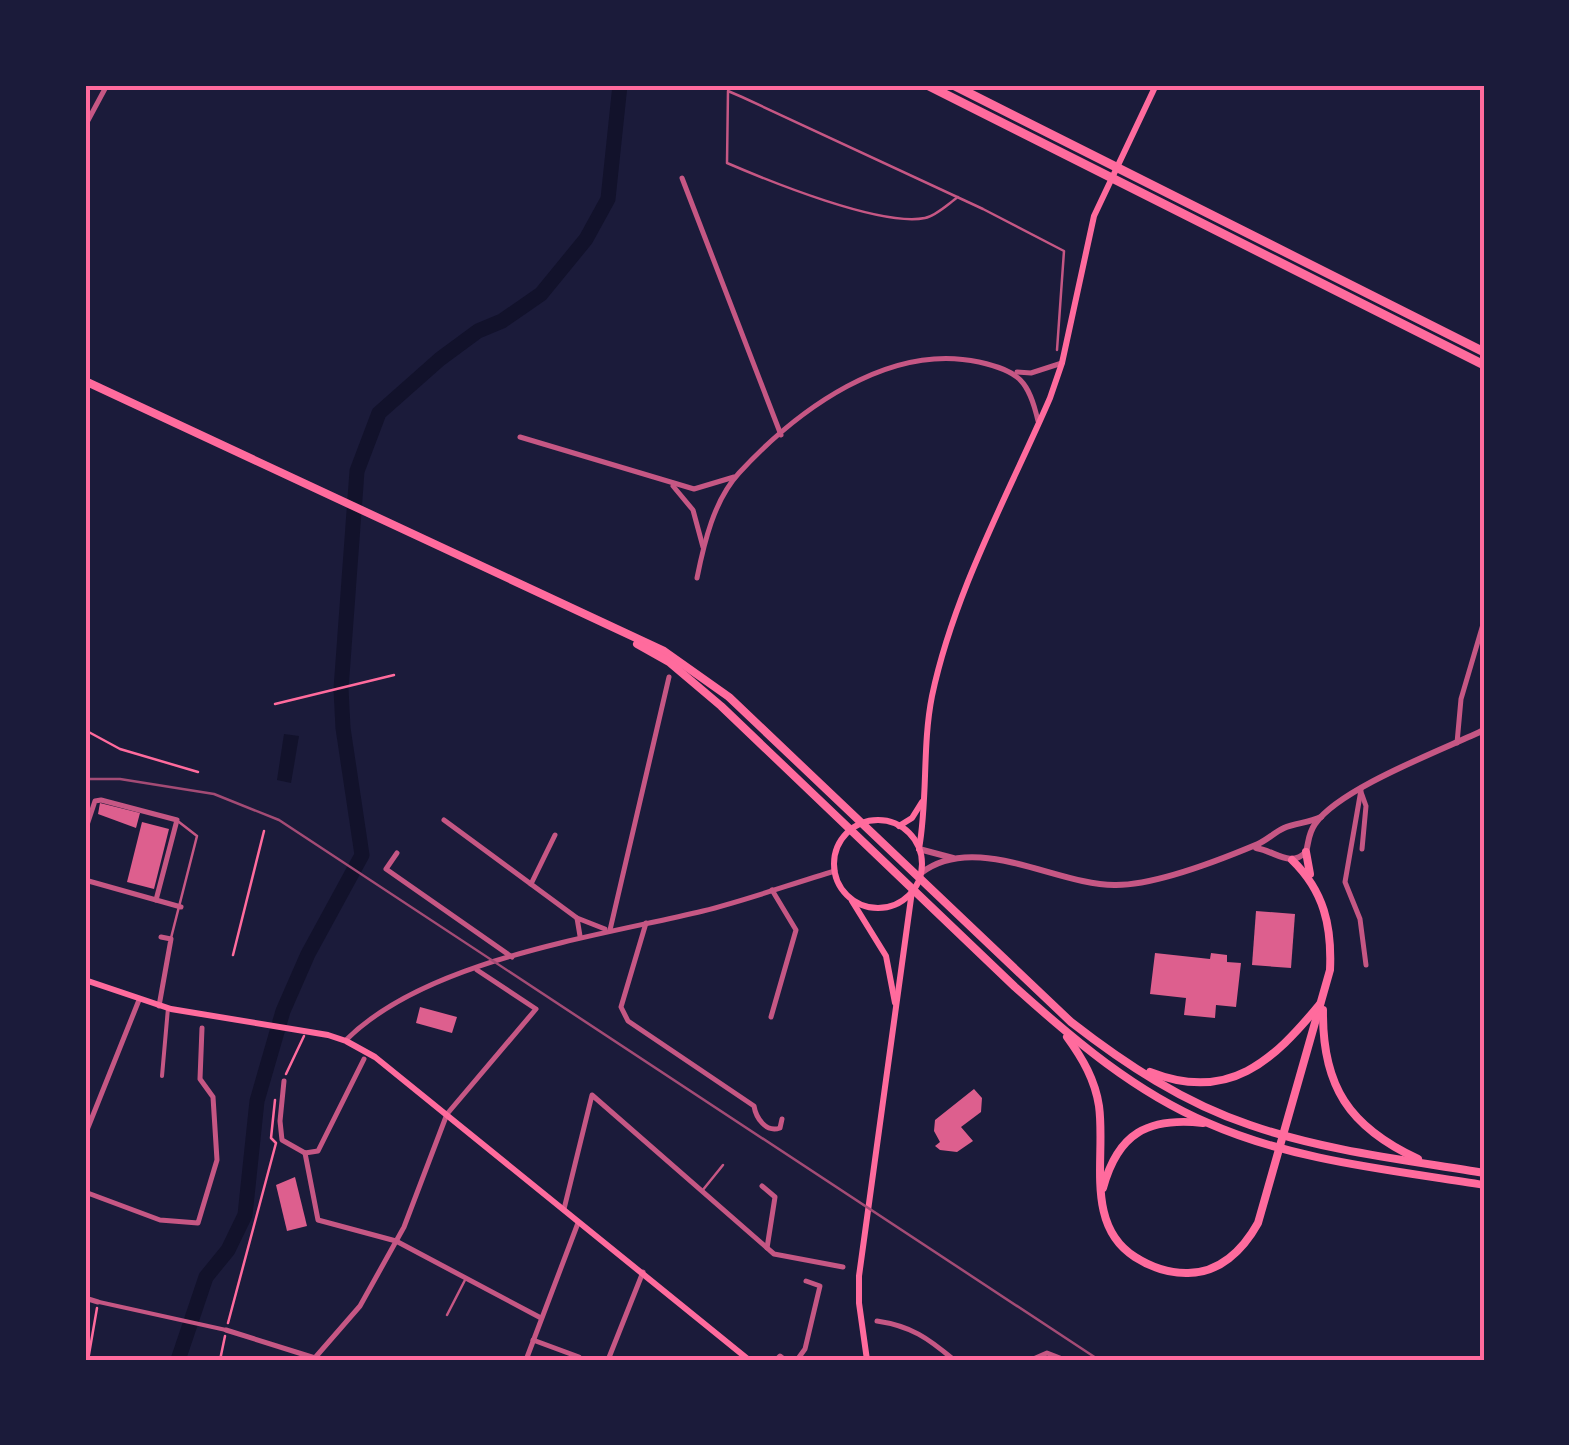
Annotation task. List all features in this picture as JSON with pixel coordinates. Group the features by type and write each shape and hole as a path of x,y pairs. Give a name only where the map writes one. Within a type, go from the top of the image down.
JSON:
{"highway":[{"path":"927,85 1484,365"},
{"path":"953,85 1484,352"},
{"path":"85,382 677,660 730,697 1071,1022 1119,1059 1192,1101 1248,1125 1303,1141 1484,1173"},
{"path":"590,617 669,662 802,781 1062,1029 1124,1076 1208,1124"},
{"path":"1062,1029 1094,1082 1100,1110 1102,1193 1111,1235 1149,1266 1187,1273 1220,1265 1246,1245 1258,1224 1330,970 1324,905 1313,882 1306,852"},
{"path":"1292,860 1313,882"},
{"path":"1119,1059 1169,1079 1196,1083 1231,1078 1264,1062 1286,1045 1323,1000"},
{"path":"1323,1000 1330,1074 1352,1115 1383,1142 1430,1164"},
{"path":"1102,1193 1108,1171 1125,1142 1152,1123 1180,1120 1208,1124 1323,1158 1484,1185"}],"main road":[{"path":"868,1360 859,1303 866,1224 912,892 921,873 919,849 932,700 943,650 1062,364 1094,216 1156,85"},
{"path":"900,826 912,818 923,800"},
{"path":"896,1019 894,984 886,956 835,871 836,849 851,829 876,820 900,826 919,849"},
{"path":"847,894 860,903 877,907 897,903 912,892"},
{"path":"85,980 139,1000 203,1016 306,1030 346,1041 376,1057 749,1360"}],"street":[{"path":"85,126 107,85"},
{"path":"682,178 781,435"},
{"path":"520,438 694,489 720,484 737,475 836,392 875,374 947,359 1031,373 1062,364"},
{"path":"1013,371 1032,398 1039,424"},
{"path":"696,578 718,507 737,475"},
{"path":"671,484 693,510 703,547"},
{"path":"1457,743 1465,680 1484,622"},
{"path":"609,930 668,677"},
{"path":"919,849 959,859 1017,864 1084,881 1116,885 1158,879 1320,817 1360,790 1484,730"},
{"path":"1360,790 1345,882 1360,919 1366,966"},
{"path":"1360,790 1366,806 1362,849"},
{"path":"85,831 90,809 101,800 179,822 156,900"},
{"path":"1250,847 1292,860 1306,852 1307,837 1320,817"},
{"path":"444,820 576,918 609,930"},
{"path":"1296,827 1307,837"},
{"path":"1278,833 1274,843 1278,853"},
{"path":"531,884 555,835"},
{"path":"397,853 386,868 512,957"},
{"path":"921,873 941,861 959,859"},
{"path":"346,1041 365,1022 474,968 580,936 707,910 835,871"},
{"path":"85,880 181,907"},
{"path":"771,1016 796,930 772,890"},
{"path":"576,918 580,936"},
{"path":"646,923 621,1007 628,1022 754,1106 759,1120 768,1127 780,1128 782,1119"},
{"path":"159,1006 171,940 161,937"},
{"path":"493,964 495,980"},
{"path":"85,1298 204,1324 314,1359 360,1306 396,1242 448,1114 536,1009 474,968"},
{"path":"85,1135 139,1000"},
{"path":"162,1076 168,1008"},
{"path":"85,1192 160,1220 198,1223 217,1160 212,1098 200,1079 202,1028"},
{"path":"284,1081 282,1140 305,1153 318,1151 364,1059"},
{"path":"564,1209 592,1095 774,1254 843,1267"},
{"path":"305,1153 318,1220 396,1242 541,1318"},
{"path":"762,1186 776,1197 768,1248"},
{"path":"526,1360 579,1221"},
{"path":"608,1360 643,1272"},
{"path":"796,1360 805,1349 820,1286 806,1281"},
{"path":"877,1322 902,1324 931,1340 954,1360"},
{"path":"533,1340 579,1356"},
{"path":"1031,1360 1053,1354 1062,1360"},
{"path":"776,1360 780,1356 785,1360"}],"lane":[{"path":"958,197 927,218 900,218 795,192 727,163 728,91 958,197 1064,251 1056,350"},
{"path":"171,940 197,836 179,822"},
{"path":"701,1192 723,1165"},
{"path":"447,1315 466,1278"}],"path":[{"path":"275,704 394,675"},
{"path":"85,730 120,748 198,772"},
{"path":"234,955 264,831"},
{"path":"220,1360 276,1143 271,1138 272,1105 306,1030"},
{"path":"88,1360 98,1302"}],"shaded area":[{"path":"284,734 299,736 291,783 277,780"}],"building":[{"path":"100,803 140,813 136,828 98,814"},
{"path":"142,822 169,829 154,889 127,882"},
{"path":"1256,911 1295,914 1291,968 1252,965"},
{"path":"1155,953 1210,959 1211,953 1227,955 1227,962 1241,963 1236,1007 1216,1005 1215,1018 1184,1015 1186,998 1150,994"},
{"path":"420,1007 457,1017 452,1033 416,1023"},
{"path":"974,1089 982,1098 981,1112 961,1127 973,1141 957,1152 940,1150 935,1146 940,1142 934,1131 935,1120"},
{"path":"295,1177 307,1226 287,1231 276,1185"}],"waterway":[{"path":"178,1360 206,1277 228,1250 245,1215 257,1101 283,1011 308,954 362,855 341,689 357,471 379,413 478,331 502,321 541,294 586,239 608,199 620,85"}],"railway":[{"path":"85,779 120,779 214,794 279,820 1099,1360"}]}
